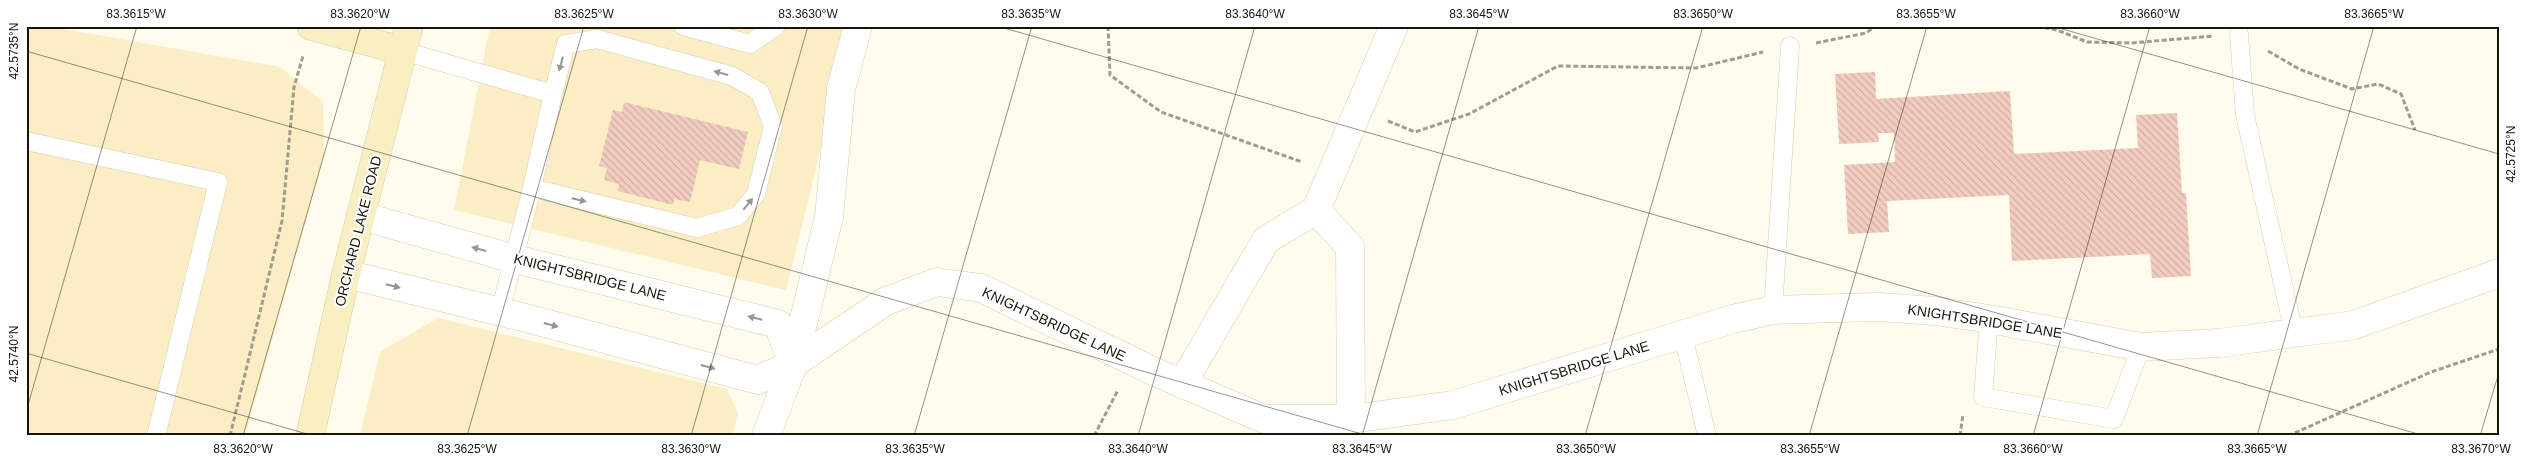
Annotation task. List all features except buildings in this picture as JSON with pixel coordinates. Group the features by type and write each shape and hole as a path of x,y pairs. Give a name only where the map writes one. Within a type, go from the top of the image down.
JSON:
{"main road":[{"path":"311,26 406,39"},
{"name":"ORCHARD LAKE ROAD","path":"310,436 346,274 406,39"}],"street":[{"path":"766,436 793,364 829,217 840,89 858,26"},
{"path":"1182,384 1266,240 1316,210 1394,26"},
{"path":"1316,210 1350,247 1352,418"},
{"name":"KNIGHTSBRIDGE LANE","path":"361,216 515,259 778,324 793,364"},
{"name":"KNIGHTSBRIDGE LANE","path":"346,274 500,312 758,380 793,364 886,301 937,282 981,288 1182,384 1265,428 1453,405 1683,334 1773,310 1879,306 1936,310 2141,346 2219,343 2354,325 2499,273"}],"lane":[{"path":"683,26 750,44 776,26"},
{"path":"2239,34 2245,115 2294,333"},
{"path":"406,39 553,94"},
{"path":"500,312 515,259 566,44 597,39 732,76 760,92 774,126 756,194 738,216 697,228 532,188"},
{"path":"1773,310 1790,46"},
{"path":"26,141 218,182 156,436"},
{"path":"1989,318 1983,397 2114,419 2141,346"},
{"path":"1683,334 1707,436"}],"path":[{"path":"1108,26 1110,75 1162,112 1331,172"},
{"path":"1358,108 1414,132 1469,114 1558,66 1696,68 1790,46 1866,33 1876,26"},
{"path":"230,436 282,221 294,87 304,52"},
{"path":"2288,436 2431,372 2499,349"},
{"path":"1094,436 1132,361"}],"shaded area":[{"path":"26,26 46,26 280,67 323,102 324,157 245,436 26,436"},
{"path":"490,26 851,26 786,290 454,210"},
{"path":"438,318 727,389 738,413 732,436 360,436 380,352"}]}
